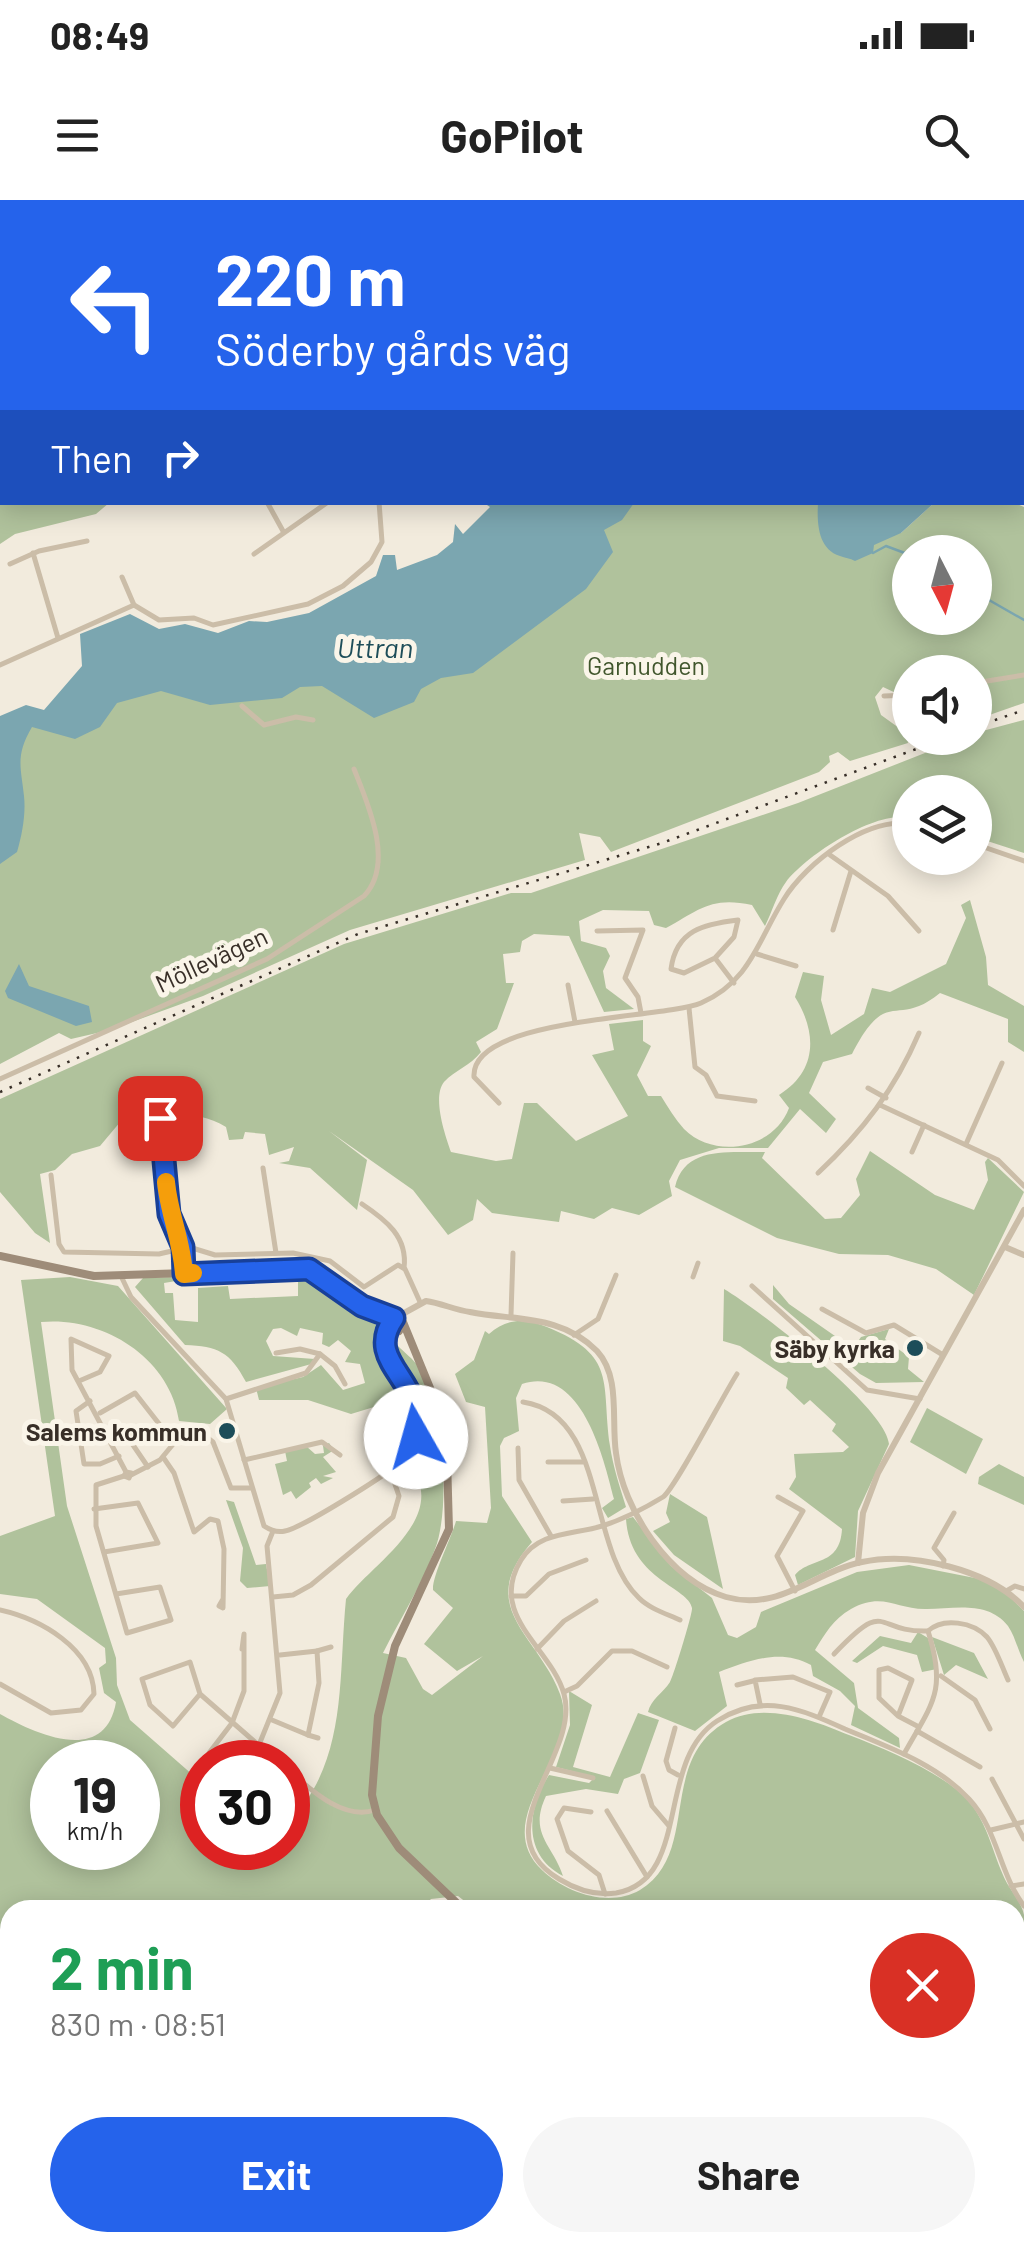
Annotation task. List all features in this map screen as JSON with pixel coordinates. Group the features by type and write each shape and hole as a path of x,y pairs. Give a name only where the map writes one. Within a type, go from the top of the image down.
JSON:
{"main road":[{"path":"0,1256 68,1272 121,1276 309,1269 362,1306 397,1324 416,1352 434,1391 446,1445 449,1529 395,1646 372,1752 375,1810 414,1866 453,1900"}],"street":[{"path":"269,505 283,531"},
{"path":"254,554 323,505"},
{"path":"122,578 134,605 160,620 194,618 213,624 308,604 343,586 371,562 382,542 379,505"},
{"path":"10,564 33,553 87,541"},
{"path":"33,553 58,638"},
{"path":"0,665 134,605"},
{"path":"992,679 1013,673 1024,675"},
{"path":"886,698 892,697"},
{"path":"242,706 264,725 296,717 313,720"},
{"name":"Möllevägen","path":"0,1078 268,958 364,896 376,882 378,862 375,835 354,769"},
{"path":"498,1104 476,1081 476,1063 533,1031 688,1008 734,983 757,954 784,898 830,855 874,828 892,826"},
{"path":"992,850 1024,861"},
{"path":"830,855 888,896 919,931"},
{"path":"833,930 852,871"},
{"path":"738,920 734,937 715,958 696,970 671,971 677,948 693,929 738,920"},
{"path":"596,932 643,930 625,978 638,997 641,1014"},
{"path":"757,954 796,966"},
{"path":"715,958 734,983"},
{"path":"568,986 576,1022"},
{"path":"688,1008 695,1067 706,1075 717,1096 756,1101"},
{"path":"818,1173 886,1098 904,1072 919,1033"},
{"path":"966,1144 1002,1062"},
{"path":"868,1088 886,1098"},
{"path":"880,1106 998,1160 1024,1186"},
{"path":"160,1118 169,1214 183,1247 184,1274"},
{"path":"912,1152 924,1125"},
{"path":"264,1168 276,1253"},
{"path":"51,1175 59,1244 64,1252 159,1254 183,1247 214,1256 276,1253 330,1261 364,1288 395,1265 404,1268"},
{"path":"362,1204 392,1226 403,1246 404,1268 420,1302"},
{"path":"858,1563 865,1503 1024,1210"},
{"path":"1005,1247 1023,1254"},
{"path":"511,1316 512,1253"},
{"path":"693,1277 698,1263"},
{"path":"121,1276 131,1297 226,1399 264,1526 274,1531 288,1531 390,1470 410,1449 418,1414 411,1391 382,1345 420,1302"},
{"path":"574,1335 598,1319 616,1276"},
{"path":"752,1286 868,1390 920,1398"},
{"path":"420,1302 540,1320 574,1335 599,1354 610,1377 616,1459 634,1510 672,1561 706,1588 752,1601 794,1591 858,1563 901,1561 989,1580 1008,1590 1024,1607"},
{"path":"822,1309 866,1333 894,1326 944,1356"},
{"path":"79,1381 100,1372 109,1356 70,1339 71,1366 127,1474"},
{"path":"276,1353 300,1349 320,1354 345,1384"},
{"path":"314,1368 320,1354"},
{"path":"226,1399 314,1368 327,1359"},
{"path":"736,1374 672,1488 607,1524 551,1536 522,1557 511,1596 516,1619 564,1692 566,1726 528,1819 533,1852 558,1879 586,1892 626,1890 647,1877 659,1862 678,1775 688,1749 708,1726 734,1711 760,1704 795,1707 904,1754 954,1784 991,1830 1011,1886 1020,1900"},
{"path":"100,1414 135,1393 160,1425 182,1434"},
{"path":"90,1401 76,1411 84,1464 100,1464 119,1456"},
{"path":"523,1402 560,1416 577,1439 593,1499 607,1524 625,1580 639,1598 680,1620"},
{"path":"112,1427 118,1423 148,1467"},
{"path":"116,1594 160,1587 170,1620 128,1634 116,1594 104,1552 94,1509 96,1485 148,1467 163,1457 182,1434 195,1428 205,1432 231,1488 252,1488"},
{"path":"244,1460 322,1442 340,1455"},
{"path":"518,1448 519,1480 551,1536"},
{"path":"163,1457 174,1473 194,1532 210,1519 218,1521 224,1550 223,1599"},
{"path":"548,1462 583,1462"},
{"path":"274,1598 292,1595 311,1585 394,1517 399,1496 390,1470"},
{"path":"778,1498 803,1511 776,1556 794,1591"},
{"path":"562,1501 593,1499"},
{"path":"94,1509 138,1503 158,1542 104,1552"},
{"path":"942,1568 944,1560 934,1548 954,1512"},
{"path":"263,1740 280,1694 280,1655 267,1546 274,1531"},
{"path":"511,1596 526,1596 549,1574 586,1560"},
{"path":"1008,1590 1016,1586 1024,1589"},
{"path":"537,1649 564,1621 596,1602"},
{"path":"0,1610 26,1617 70,1645 86,1664 94,1694 82,1710 58,1715 0,1684"},
{"path":"834,1654 862,1626 876,1619 928,1631"},
{"path":"928,1631 935,1624 960,1622 986,1636 1008,1680"},
{"path":"904,1754 940,1676 928,1631"},
{"path":"280,1655 331,1648"},
{"path":"219,1740 232,1723 244,1691 242,1649"},
{"path":"308,1734 319,1683 316,1650"},
{"path":"564,1692 577,1686 599,1659 612,1651 632,1651 668,1667"},
{"path":"200,1694 173,1726 150,1705 142,1678 190,1662 200,1694 251,1740"},
{"path":"898,1716 912,1680 888,1668 879,1670 879,1698 898,1716 980,1768"},
{"path":"737,1685 780,1675 830,1692 819,1718"},
{"path":"940,1676 976,1700 990,1729"},
{"path":"755,1680 760,1704"},
{"path":"272,1720 318,1738"},
{"path":"675,1728 666,1761 668,1770 678,1775"},
{"path":"550,1768 593,1778"},
{"path":"644,1776 652,1806 669,1826"},
{"path":"992,1779 1024,1839"},
{"path":"310,1788 324,1799 354,1812 375,1810"},
{"path":"591,1812 564,1808 557,1819 568,1852 599,1875 605,1894"},
{"path":"607,1811 647,1877"},
{"path":"991,1830 1024,1822"},
{"path":"1011,1886 1024,1884"}],"green space":[{"path":"0,505 107,505 96,514 15,534 0,544"},
{"name":"Garnudden","path":"548,505 871,505 901,533 932,505 1024,507 1024,703 992,714 992,655 892,655 892,691 883,687 875,697 881,715 892,723 892,748 850,761 838,752 829,756 830,762 819,772 611,852 600,837 579,833 585,860 350,930 203,996 110,1030 71,1039 59,1033 0,1064 0,734 249,660"},
{"path":"1024,720 1024,853 992,843 992,775 892,775 892,818 861,828 809,859 783,887 765,926 752,905 726,902 706,906 666,928 654,925 649,911 603,910 579,921 581,941 606,948 610,956 603,971 606,988 634,1009 604,1012 569,936 534,934 522,941 520,952 503,954 506,983 514,983 497,1029 476,1042 481,1052 444,1082 439,1106 451,1152 496,1161 512,1159 524,1103 537,1103 576,1141 628,1116 592,1055 614,1050 609,1024 643,1020 643,1041 651,1046 637,1075 648,1096 661,1096 684,1129 711,1145 742,1146 757,1141 781,1122 789,1108 779,1095 792,1085 807,1063 810,1037 795,997 803,972 824,976 821,1000 831,1035 864,1014 872,988 890,992 946,964 966,918 961,905 970,900 986,957 988,985 1024,1006 1024,1052 1008,1042 1008,1019 940,993 912,1008 884,1014 864,1033 852,1054 823,1062 809,1093 836,1119 826,1133 800,1109 768,1148 719,1148 680,1160 669,1181 672,1196 639,1215 612,1208 594,1219 561,1211 559,1222 492,1213 477,1199 473,1220 448,1235 413,1190 329,1131 367,1160 357,1210 310,1168 279,1163 289,1161 294,1147 269,1155 265,1134 245,1132 243,1139 229,1140 226,1127 214,1121 175,1114 121,1121 100,1146 72,1154 55,1170 40,1174 50,1243 35,1233 0,1192 0,1099 344,944 511,893 531,893 798,803 920,755 992,755 992,728"},
{"path":"870,1151 935,1195 974,1210 988,1180 988,1158 1024,1192 974,1295 936,1269 888,1255 839,1254 777,1238 675,1187 680,1173 698,1158 723,1152 765,1152 762,1158 825,1219 841,1218 860,1195 856,1179"},
{"path":"298,1271 329,1285 381,1329 379,1350 413,1409 413,1439 387,1403 351,1414 308,1400 259,1400 256,1388 303,1377 321,1365 343,1390 365,1383 360,1364 345,1362 351,1351 338,1340 329,1347 322,1344 323,1333 300,1328 297,1336 281,1328 273,1329 266,1341 273,1356 315,1359 315,1363 246,1382 222,1353 185,1345 135,1287 143,1278 175,1277 176,1281 164,1283 165,1293 173,1293 175,1320 198,1322 198,1288 228,1286 230,1299 298,1296"},
{"path":"70,1277 118,1286 227,1409 210,1424 179,1421 162,1378 130,1345 87,1326 41,1322 67,1506 116,1658 117,1685 130,1720 153,1740 67,1740 98,1734 109,1722 116,1702 104,1693 99,1668 106,1663 105,1648 37,1599 0,1594 0,1536 55,1516 21,1280"},
{"path":"773,1285 789,1304 845,1343 850,1353 861,1337 889,1329 885,1339 909,1357 908,1369 924,1382 876,1383 860,1374 773,1299"},
{"path":"724,1289 764,1316 844,1384 867,1407 889,1444 858,1511 855,1557 798,1585 795,1575 830,1556 840,1541 842,1529 789,1489 796,1477 794,1454 843,1452 849,1447 832,1431 836,1424 810,1400 804,1405 786,1388 788,1378 740,1346 723,1341"},
{"path":"524,1321 570,1338 596,1361 605,1388 611,1454 626,1507 608,1518 602,1508 614,1499 596,1440 575,1401 560,1388 543,1382 522,1384 516,1398 519,1431 504,1438 500,1446 502,1496 532,1542 516,1565 509,1585 510,1604 516,1621 550,1673 560,1694 564,1717 525,1829 528,1850 542,1870 575,1891 602,1898 640,1890 658,1874 669,1854 692,1760 705,1739 740,1716 772,1713 804,1719 877,1746 957,1790 974,1808 1005,1880 1018,1900 463,1900 458,1896 430,1900 0,1900 0,1714 67,1740 30,1740 30,1870 160,1870 160,1746 180,1764 180,1870 310,1870 310,1794 331,1747 340,1689 346,1599 400,1542 420,1508 421,1490 414,1471 421,1410 413,1385 394,1356 397,1345 419,1367 434,1405 442,1456 443,1509 430,1562 383,1653 406,1658 423,1689 432,1695 483,1656 457,1671 424,1644 453,1608 433,1590 456,1521 487,1523 491,1508 485,1407 466,1402 455,1374 474,1360 485,1331 489,1334 503,1325"},
{"path":"927,1408 983,1439 966,1474 910,1442"},
{"path":"329,1443 334,1450 323,1457 336,1472 323,1476 333,1478 321,1484 316,1478 296,1499 291,1491 283,1495 275,1464 287,1461 285,1451 306,1446 315,1454 324,1453 323,1446"},
{"path":"999,1464 1024,1477 1024,1505 978,1484 979,1477"},
{"path":"670,1494 707,1517 723,1589 674,1555 653,1531 670,1522 666,1513"},
{"path":"226,1500 234,1502 256,1565 266,1564 270,1586 247,1588 240,1581 243,1548"},
{"path":"633,1517 671,1566 712,1598 728,1635 737,1638 756,1627 761,1612 857,1572 909,1565 980,1579 1004,1591 1024,1611 1024,1662 1008,1626 991,1612 862,1604 839,1617 815,1650 854,1683 858,1708 899,1738 900,1748 851,1725 855,1706 840,1691 813,1676 811,1665 788,1657 765,1658 719,1672 727,1706 695,1731 648,1712 672,1677 692,1608 638,1556 626,1519"},
{"path":"918,1632 928,1638 937,1669 922,1672 917,1655 883,1646 857,1663 852,1661 880,1636 911,1643"},
{"path":"932,1637 974,1653 988,1679 956,1665 944,1675"},
{"path":"569,1691 592,1705 573,1767 610,1777 638,1713 659,1720 640,1773 624,1779 618,1794 586,1789 546,1796 541,1809 541,1830 563,1876 540,1856 532,1830 536,1802 549,1775 589,1783 595,1777 556,1767 570,1725"}],"water":[{"name":"Uttran","path":"487,505 633,505 622,520 604,530 613,552 586,589 473,673 441,678 421,689 414,702 374,718 322,686 300,687 282,698 210,705 161,691 117,703 100,727 75,739 32,727 21,754 24,810 17,852 0,864 0,716 26,705 44,710 82,666 80,634 130,614 159,629 185,624 218,633 249,621 267,622 309,613 376,576 383,555 395,555 397,570 437,555 453,542 455,524 463,534 490,507"},
{"path":"818,505 932,505 901,533 874,545 873,553 855,561 832,552 823,541"},
{"path":"19,964 29,986 89,1006 92,1022 76,1026 8,998 5,991"}],"waterway":[{"path":"873,553 886,546 892,548"},
{"path":"992,602 1024,620"}],"railway":[{"path":"992,721 1024,710"},
{"path":"0,1092 358,934 662,843 900,755"}],"slow traffic":[{"path":"166,1182 169,1214 183,1247 184,1274 193,1273"}],"place":[{"name":"Säby kyrka","path":"915,1348"},
{"name":"Salems kommun","path":"227,1431"}],"route":[{"path":"160,1118 169,1214 183,1247 184,1274 309,1269 326,1276 362,1306 394,1318 390,1323 392,1329 383,1340 384,1351 416,1404 416,1437"}]}
